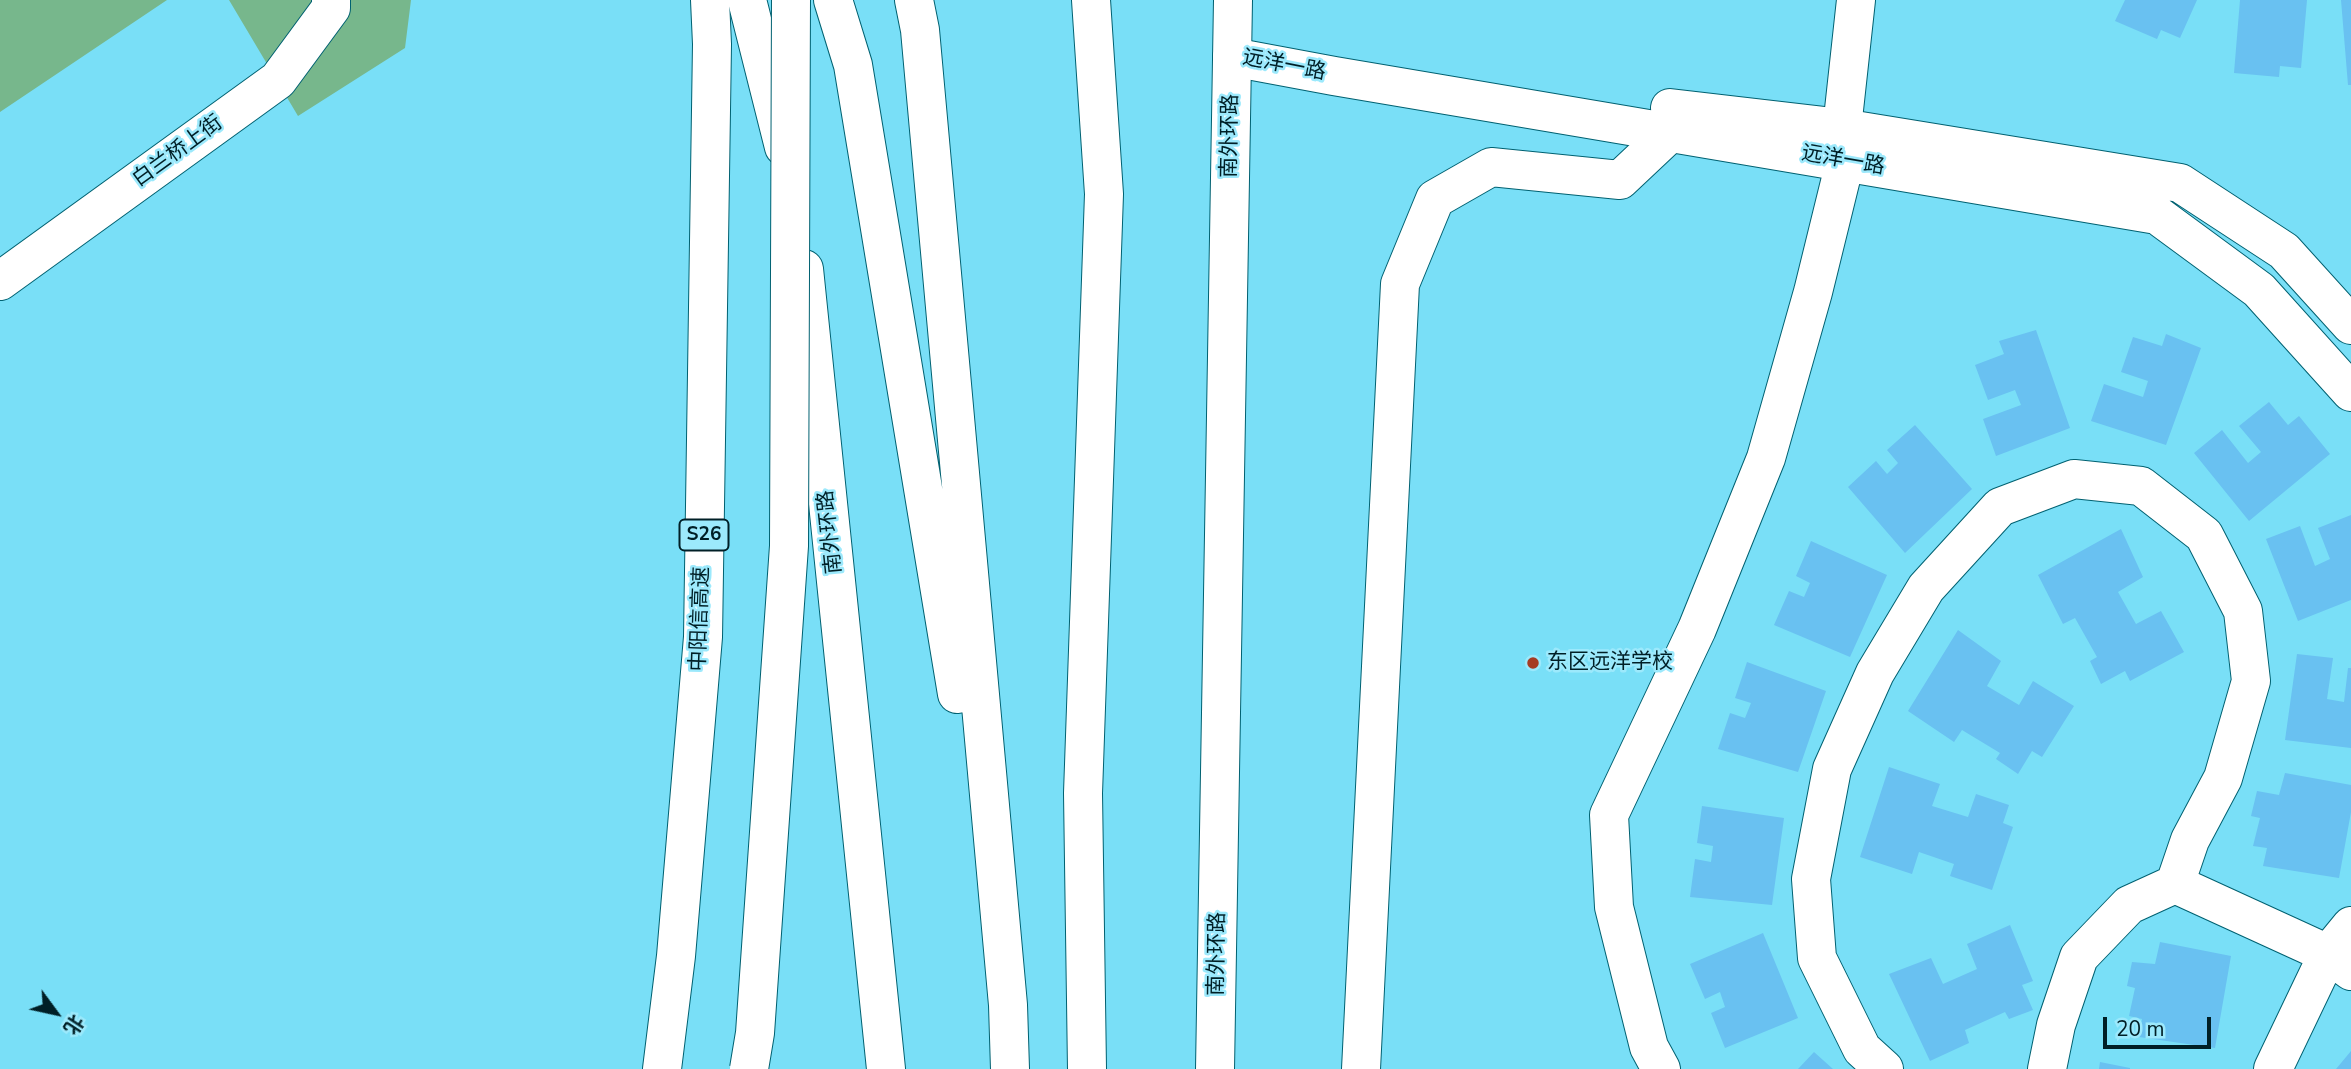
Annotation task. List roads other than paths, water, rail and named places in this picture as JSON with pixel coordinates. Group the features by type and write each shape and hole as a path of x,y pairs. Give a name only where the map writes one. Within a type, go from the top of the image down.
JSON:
{"main road":[{"name":"白兰桥上街","path":"0,281 278,80 331,8 331,0"},
{"name":"中阳信高速","path":"662,1069 676,956 703,637 712,44 710,0"},
{"name":"南外环路","path":"747,0 797,199 886,1069"},
{"path":"749,1069 755,1033 789,547 791,0"},
{"path":"834,0 853,65 1009,1005"},
{"path":"914,0 920,30 1009,1005 1010,1069"},
{"path":"1087,1069 1083,793 1104,194 1091,0"},
{"name":"南外环路","path":"1215,1069 1233,0"},
{"path":"1661,1069 1649,1047 1614,907 1609,815 1697,629 1766,458 1813,292 1843,145 1856,0"},
{"name":"远洋一路","path":"1232,57 1671,132 1843,145 2157,215 2259,290 2351,391"},
{"name":"远洋一路","path":"1232,57 1843,145 2180,183 2284,250 2351,325"},
{"path":"1361,1069 1400,284 1435,199 1457,186 1491,167 1620,180 1671,132"},
{"path":"1884,1069 1862,1049 1817,958 1811,879 1832,769 1875,673 1926,588 2000,507 2074,479 2141,486 2204,535 2243,611 2251,681 2223,778 2190,840 2175,884"},
{"path":"2047,1069 2056,1025 2079,957 2129,905 2175,884 2343,950 2273,1069"}],"place":[{"name":"东区远洋学校","path":"1533,663"}]}
